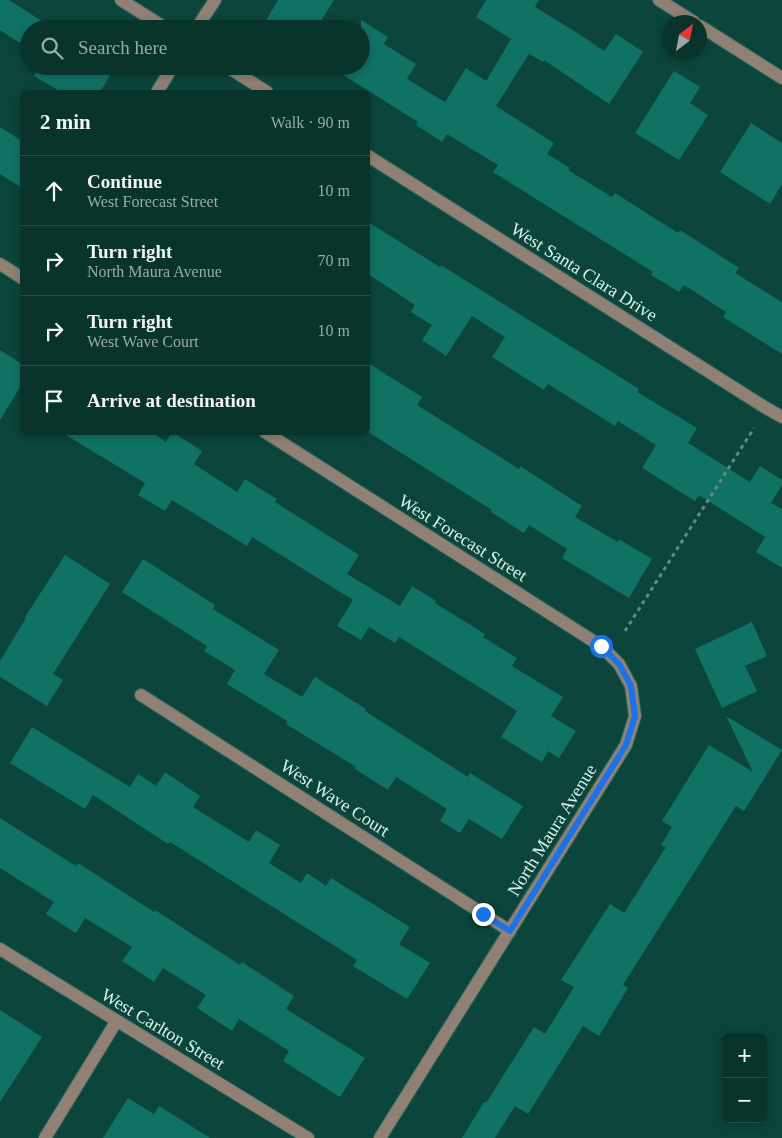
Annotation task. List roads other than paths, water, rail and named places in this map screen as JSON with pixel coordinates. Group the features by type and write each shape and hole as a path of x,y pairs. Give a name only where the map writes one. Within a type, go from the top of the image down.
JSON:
{"street":[{"path":"121,0 153,20"},
{"path":"202,20 214,0"},
{"path":"659,0 683,15"},
{"path":"707,30 782,78"},
{"path":"157,90 167,75"},
{"path":"240,75 264,90"},
{"name":"West Santa Clara Drive","path":"370,157 782,417"},
{"path":"0,264 20,277"},
{"name":"West Forecast Street","path":"270,435 601,646 619,664 631,686"},
{"name":"North Maura Avenue","path":"380,1138 626,745 635,716 631,686"},
{"name":"West Wave Court","path":"141,695 510,931"},
{"name":"West Carlton Street","path":"0,949 116,1022 308,1138"},
{"path":"45,1138 116,1022"}]}
